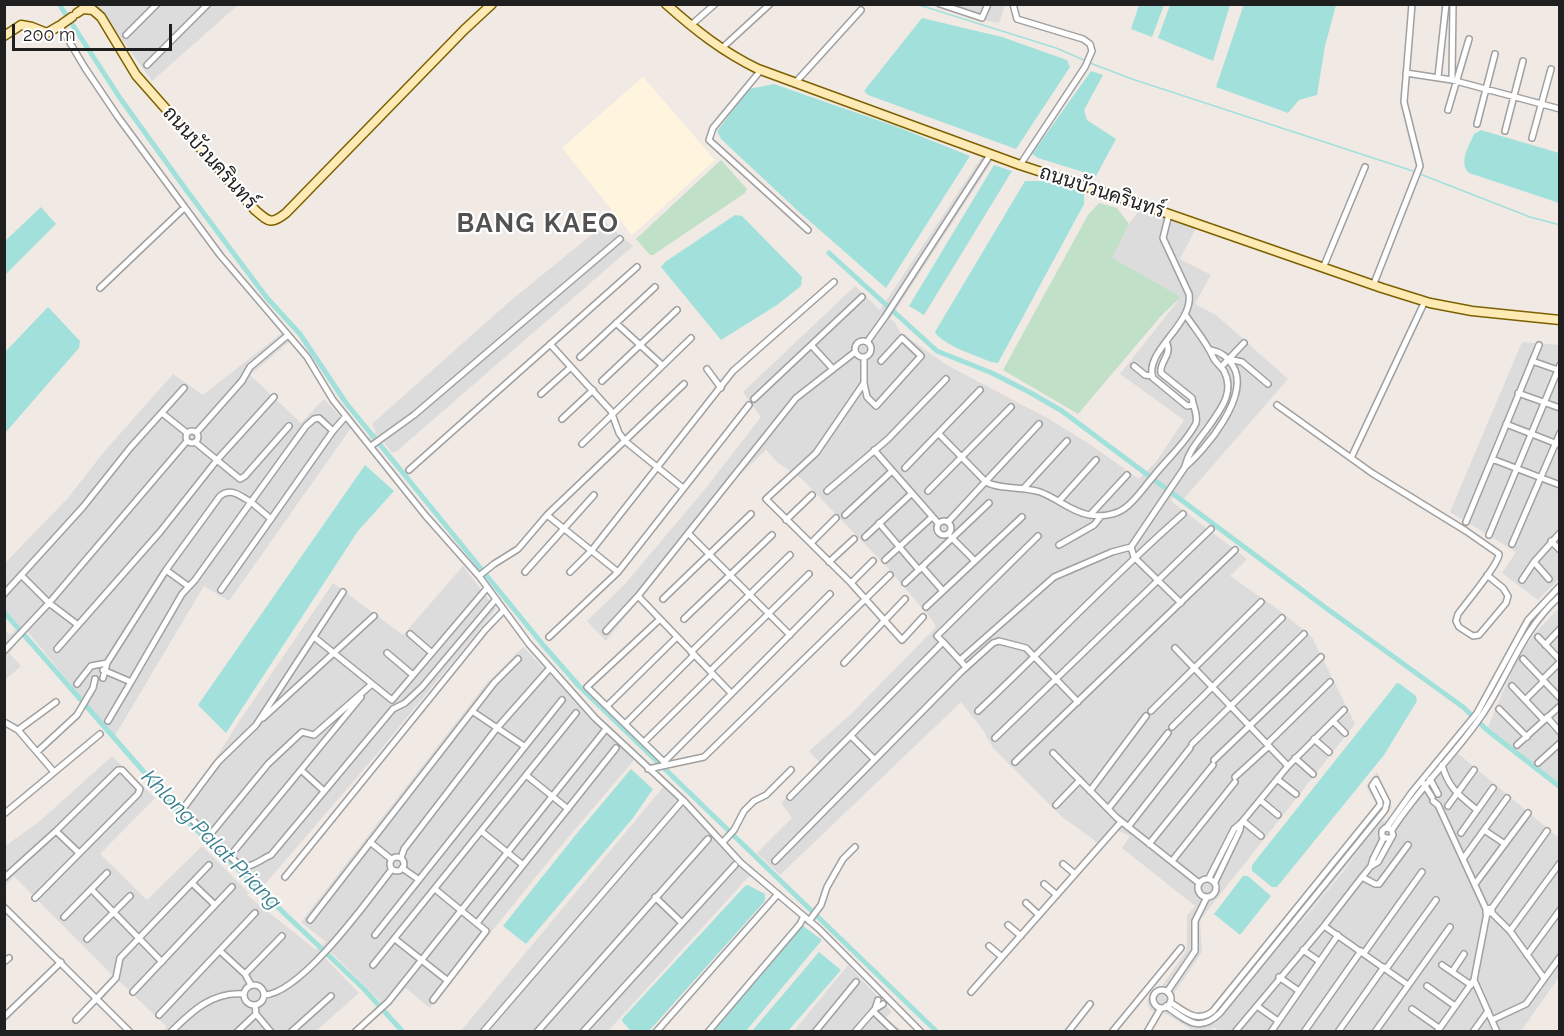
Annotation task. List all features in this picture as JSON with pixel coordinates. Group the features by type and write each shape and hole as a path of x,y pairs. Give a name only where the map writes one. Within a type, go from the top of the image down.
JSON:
{"street":[{"path":"126,35 157,4"},
{"path":"147,65 208,4"},
{"name":"ถนนบัวนครินทร์","path":"61,25 75,11 93,9 101,17 136,75 255,210 270,222 276,222 492,4"},
{"name":"ถนนบัวนครินทร์","path":"666,4 690,26 721,49 761,70 990,155 1169,214 1373,286 1425,301 1473,311 1560,320"},
{"path":"690,26 715,4"},
{"path":"721,49 770,4"},
{"path":"940,4 982,18 988,4"},
{"path":"1373,286 1418,177 1420,161 1404,102 1412,4"},
{"path":"1438,78 1446,4"},
{"path":"1449,110 1454,81 1453,4"},
{"path":"1014,5 1017,19 1077,36 1087,41 1092,47 1085,67 1020,165"},
{"path":"795,83 861,10"},
{"path":"4,36 21,25 46,33 61,25 118,117 184,208 220,255 307,357 333,400 425,515 481,575 487,588 550,668 606,729 727,838 741,863 804,916 813,916 883,999 921,1032"},
{"path":"1454,81 1470,39"},
{"path":"1477,124 1496,54"},
{"path":"1505,131 1524,62"},
{"path":"1532,138 1551,69"},
{"path":"761,70 713,128 709,140 808,230"},
{"path":"1406,73 1454,81 1560,109"},
{"path":"867,342 990,155"},
{"path":"1323,268 1365,167"},
{"path":"100,288 184,208"},
{"path":"1152,376 1151,366 1185,314 1190,300 1163,238 1169,214"},
{"path":"371,446 414,415 620,239"},
{"path":"409,470 637,267"},
{"path":"570,572 592,550 658,469 733,371 834,282"},
{"path":"580,357 655,287"},
{"path":"754,399 862,297"},
{"path":"1351,458 1425,301"},
{"path":"602,381 677,310"},
{"path":"1185,314 1211,350 1213,358 1221,367 1229,384 1228,396 1188,456 1185,467"},
{"path":"616,323 662,365"},
{"path":"196,433 242,381 250,367 288,335"},
{"path":"582,444 691,338"},
{"path":"864,357 864,383 867,397 876,406 921,356 902,338 881,361"},
{"path":"606,631 638,596 796,398 855,352 858,342 867,342"},
{"path":"855,352 858,356 868,355 871,350 867,342"},
{"path":"1221,367 1244,343"},
{"path":"550,344 612,413 619,433 626,441 683,488"},
{"path":"939,434 986,482 997,487 1024,488 1049,495 1076,511 1090,515 1101,516 1125,508 1193,429 1197,417 1192,398 1161,373 1160,368 1168,352 1167,344"},
{"path":"1466,522 1539,345"},
{"path":"812,346 833,369"},
{"path":"1211,350 1229,359 1242,362 1268,384"},
{"path":"1155,359 1163,363"},
{"path":"960,660 1054,577 1112,552 1131,547 1185,467 1194,459 1228,414 1236,398 1238,384 1236,370 1229,359"},
{"path":"1489,536 1558,367 1532,361"},
{"path":"1134,366 1145,375 1152,376 1187,406 1193,405"},
{"path":"541,394 572,367"},
{"path":"707,369 722,388"},
{"path":"827,491 895,432 946,378"},
{"path":"864,383 816,453 766,499 851,583 902,640 923,617"},
{"path":"481,575 518,549 548,515 684,384"},
{"path":"4,594 83,507 129,448 184,388"},
{"path":"562,418 593,390"},
{"path":"905,468 980,390"},
{"path":"1518,393 1560,408"},
{"path":"57,649 160,532 217,460 274,397"},
{"path":"549,637 618,572 749,405"},
{"path":"1276,405 1388,483 1496,550 1499,559 1487,575 1458,614 1455,621 1459,627 1473,636 1479,635 1506,603 1508,596 1503,588 1487,575"},
{"path":"928,491 1011,407"},
{"path":"1220,410 1228,414"},
{"path":"162,413 187,433"},
{"path":"221,590 333,431 346,416"},
{"path":"108,721 188,586 195,580 306,426 319,418 333,431"},
{"path":"948,522 1039,424"},
{"path":"1506,424 1557,444"},
{"path":"187,441 195,442 237,478 242,479 289,426"},
{"path":"187,433 191,431 196,433"},
{"path":"4,651 49,603 187,441 187,433"},
{"path":"195,442 198,437 196,433"},
{"path":"1512,544 1560,433"},
{"path":"1024,488 1067,441"},
{"path":"874,450 938,523"},
{"path":"1492,459 1560,485"},
{"path":"1059,501 1096,460"},
{"path":"845,515 892,471"},
{"path":"1090,515 1127,475"},
{"path":"37,752 77,715 93,688 98,686 99,678 105,667 166,570 225,492 230,491 251,502 271,519"},
{"path":"865,537 912,494"},
{"path":"525,572 594,495"},
{"path":"786,520 812,495"},
{"path":"905,583 950,536 989,503"},
{"path":"663,599 751,514"},
{"path":"978,711 1134,557 1183,514"},
{"path":"548,515 618,572"},
{"path":"1059,546 1094,525 1101,516"},
{"path":"885,560 932,517"},
{"path":"926,607 1022,517"},
{"path":"811,543 836,518"},
{"path":"938,523 948,522"},
{"path":"948,522 950,536"},
{"path":"879,523 943,591"},
{"path":"938,523 936,528 938,532 941,535 950,536 975,561"},
{"path":"995,738 1211,529"},
{"path":"688,533 790,635"},
{"path":"1522,580 1534,562 1560,533"},
{"path":"684,619 772,535"},
{"path":"966,667 937,636 1038,536"},
{"path":"829,562 854,539"},
{"path":"1551,541 1560,550"},
{"path":"1131,547 1134,557 1181,603"},
{"path":"1016,762 1235,550"},
{"path":"625,724 790,555"},
{"path":"851,583 873,561"},
{"path":"1534,562 1549,579"},
{"path":"166,570 188,586"},
{"path":"644,742 809,574"},
{"path":"21,575 49,603 78,625"},
{"path":"648,769 704,758 890,575"},
{"path":"1479,714 1528,620 1560,586"},
{"path":"314,637 392,700 487,588"},
{"path":"256,724 343,592"},
{"path":"660,618 587,687 664,762 830,594"},
{"path":"638,596 731,693"},
{"path":"1246,1032 1237,1029 1371,866 1378,862 1387,833 1423,783 1442,765 1497,690 1514,655 1534,625 1560,596"},
{"path":"374,616 218,762 182,810 244,868 271,855 393,709 405,703 422,687 496,599"},
{"path":"844,663 905,599"},
{"path":"1151,711 1261,602"},
{"path":"285,877 485,630 504,610"},
{"path":"1108,809 1170,730 1282,618"},
{"path":"1528,620 1534,625"},
{"path":"1545,645 1560,629"},
{"path":"410,634 432,653"},
{"path":"1128,827 1191,746 1304,634"},
{"path":"607,706 677,637"},
{"path":"1525,700 1560,661 1538,637"},
{"path":"775,861 987,647 999,641 1026,648 1078,702"},
{"path":"790,797 943,642"},
{"path":"1175,648 1288,766"},
{"path":"387,653 413,675"},
{"path":"1149,844 1213,763 1321,657"},
{"path":"310,920 494,683 518,659"},
{"path":"1523,659 1560,699"},
{"path":"77,684 91,666 105,667 131,682"},
{"path":"400,858 404,849 497,728 550,668"},
{"path":"1172,861 1235,780 1330,682"},
{"path":"230,856 372,684"},
{"path":"209,836 268,764 302,732 314,735 372,684"},
{"path":"1512,686 1560,732"},
{"path":"375,934 562,700"},
{"path":"18,730 56,702"},
{"path":"1517,745 1560,706"},
{"path":"1500,709 1527,737"},
{"path":"1199,883 1209,878 1240,831 1242,822 1277,779 1344,710"},
{"path":"472,711 524,746"},
{"path":"373,965 576,713"},
{"path":"1089,790 1146,716"},
{"path":"1333,721 1345,733"},
{"path":"4,722 18,730 54,772"},
{"path":"355,1032 388,1002 606,729"},
{"path":"1429,777 1468,729"},
{"path":"4,813 100,734"},
{"path":"851,736 874,759"},
{"path":"1314,739 1329,752"},
{"path":"1538,763 1560,743"},
{"path":"477,923 616,748"},
{"path":"1053,753 1121,822 1199,883"},
{"path":"1295,758 1313,774"},
{"path":"1442,765 1449,785 1478,810"},
{"path":"4,878 118,770 122,770 140,791 35,898"},
{"path":"301,770 324,790"},
{"path":"727,838 744,811 754,801 766,795 791,770"},
{"path":"1448,806 1473,770"},
{"path":"526,775 568,808"},
{"path":"1429,777 1436,799 1489,911 1510,931 1544,978"},
{"path":"1277,779 1296,794"},
{"path":"1056,805 1080,780"},
{"path":"1167,992 1158,991 1154,994 1154,1003 1165,1005 1185,1020 1201,1025 1208,1023 1368,825 1387,805 1376,780 1372,786 1380,805 1368,825"},
{"path":"1423,783 1436,799"},
{"path":"1461,834 1493,788"},
{"path":"1463,859 1507,798"},
{"path":"483,1032 683,800"},
{"path":"1260,800 1278,815"},
{"path":"1475,884 1527,813"},
{"path":"971,992 1121,822"},
{"path":"1242,822 1261,836"},
{"path":"1368,825 1387,833"},
{"path":"1484,830 1505,844"},
{"path":"56,831 79,854"},
{"path":"481,831 523,865"},
{"path":"1412,1009 1438,1030 1473,982 1489,911 1547,831"},
{"path":"537,1032 708,839"},
{"path":"370,842 391,859"},
{"path":"1362,877 1379,884 1408,845"},
{"path":"813,916 839,865 855,848"},
{"path":"396,856 400,858 404,864 402,868 398,871 392,869 389,864 391,859 396,856"},
{"path":"1167,992 1196,951 1195,921 1207,897 1215,894 1217,886 1215,882 1223,856"},
{"path":"1510,931 1560,863"},
{"path":"1063,864 1075,874"},
{"path":"76,1020 116,978 120,958 209,865"},
{"path":"583,1032 735,865"},
{"path":"402,868 418,879"},
{"path":"264,994 274,994 280,991 319,959 392,869"},
{"path":"1304,1032 1422,872"},
{"path":"64,917 106,873"},
{"path":"1209,878 1215,882"},
{"path":"192,883 215,905"},
{"path":"1199,883 1198,891 1207,897"},
{"path":"1044,884 1057,895"},
{"path":"133,992 232,887"},
{"path":"91,889 162,962"},
{"path":"433,1000 486,934 486,930 435,889"},
{"path":"656,1032 778,894"},
{"path":"87,939 130,896"},
{"path":"655,897 682,923"},
{"path":"1338,1032 1436,900"},
{"path":"1026,903 1039,915"},
{"path":"4,907 130,1032"},
{"path":"1527,955 1560,910"},
{"path":"159,1015 255,913"},
{"path":"708,1032 800,924 804,916"},
{"path":"1008,925 1021,936"},
{"path":"1324,926 1408,985"},
{"path":"1375,1032 1450,927"},
{"path":"1271,1032 1338,935"},
{"path":"245,974 282,936"},
{"path":"395,939 448,981"},
{"path":"989,946 1002,957"},
{"path":"1112,1032 1181,948"},
{"path":"1303,950 1319,961"},
{"path":"220,951 245,974 251,985"},
{"path":"1452,972 1464,954"},
{"path":"1492,1020 1524,1006 1560,957"},
{"path":"4,1017 61,962"},
{"path":"1442,965 1473,982 1497,1032"},
{"path":"1280,977 1299,991"},
{"path":"815,1032 856,982"},
{"path":"251,985 257,985 264,994 262,1002 255,1005 246,1002 244,994 251,985"},
{"path":"1427,986 1455,1006"},
{"path":"1148,1032 1170,996 1167,992"},
{"path":"171,1032 212,998 223,994 244,994"},
{"path":"291,1032 332,996"},
{"path":"855,1032 883,999"},
{"path":"1068,1032 1090,1004"},
{"path":"255,1005 256,1014 271,1032"},
{"path":"1257,1006 1278,1021"},
{"path":"874,1010 895,1032"},
{"path":"1473,1032 1488,1011"},
{"path":"237,1032 256,1014"}],"shaded area":[{"path":"97,5 238,5 152,81"},
{"path":"936,5 1005,5 999,23"},
{"path":"643,77 715,160 632,235 562,148"},
{"path":"983,155 993,160 890,319 900,332 945,364 1049,419 1139,479 1156,462 1184,420 1120,374 1181,297 1111,258 1129,224 1141,208 1196,228 1180,259 1211,275 1195,304 1216,315 1288,379 1181,502 1173,497 1171,501 1247,559 1230,576 1275,607 1312,637 1355,724 1200,920 1202,952 1175,992 1175,1000 1194,1013 1208,1010 1377,805 1366,786 1377,772 1392,807 1382,821 1402,822 1454,750 1559,838 1559,977 1521,1031 1220,1032 1214,1027 1210,1031 1194,1031 1163,1012 1150,1010 1147,1002 1150,993 1162,986 1187,950 1187,916 1195,906 1122,848 1130,836 1112,828 1098,843 1061,816 993,748 983,730 961,702 780,875 757,853 792,818 781,803 820,763 809,751 849,716 936,627 932,620 887,567 802,479 778,463 766,450 735,479 606,641 587,621 625,584 705,489 761,417 743,392 855,286 880,310","holes":["1364,844 1343,872 1299,925"]},
{"path":"606,223 633,246 397,451 392,453 382,440 374,446 367,438 376,432 373,423 509,302"},
{"path":"282,333 289,342 250,375 301,423 324,399 351,428 229,601 204,586 114,737 27,631 9,653 21,666 5,680 4,629 10,635 20,626 5,609 5,563 68,498 103,453 173,374 203,395"},
{"path":"1522,342 1559,345 1559,579 1538,600 1502,573 1516,552 1450,512"},
{"path":"463,566 496,609 377,754 260,890 176,809 188,802 236,726 333,583 403,635"},
{"path":"1559,608 1559,789 1488,727 1517,659 1535,633"},
{"path":"523,647 634,760 430,1008 406,988 378,1016 372,1011 381,1002 331,952 325,958 359,993 316,1031 162,1031 167,1027 119,981 103,999 96,993 112,975 14,876 5,886 4,847 40,821 112,756 155,798 100,854 147,900 202,846 249,893 247,895 316,950 326,942 301,922 486,684"},
{"path":"664,786 696,819 698,817 752,873 608,1031 460,1032"},
{"path":"848,965 892,1012 885,1018 903,1031 793,1032"}],"green space":[{"path":"721,160 747,189 745,193 650,255 636,239"},
{"path":"1099,203 1117,208 1129,224 1112,258 1181,297 1161,316 1078,414 1003,370 1088,215"}],"water":[{"path":"1244,4 1336,5 1325,46 1317,95 1299,100 1288,113 1216,87"},
{"path":"1139,5 1164,5 1152,37 1131,29"},
{"path":"1170,5 1230,5 1213,61 1158,38"},
{"path":"922,18 1002,37 1067,60 1070,67 1016,149 868,95 864,91"},
{"path":"1091,71 1103,75 1084,110 1087,120 1116,139 1096,176 1038,158 1032,154"},
{"path":"774,84 900,128 970,156 886,288 798,211 721,139 717,131 749,89"},
{"path":"1481,130 1559,153 1559,203 1469,173 1464,159 1474,134"},
{"path":"994,165 1012,171 924,315 909,306"},
{"path":"1025,181 1046,181 1084,192 1084,204 998,363 991,362 952,346 935,332"},
{"path":"41,207 56,224 5,275 5,241"},
{"path":"735,215 742,216 802,277 801,286 777,305 721,340 661,267"},
{"path":"48,307 80,341 79,348 5,433 5,352"},
{"path":"365,465 394,491 358,531 226,733 198,705"},
{"path":"1397,683 1416,696 1417,701 1384,755 1277,887 1272,887 1252,871 1252,865"},
{"path":"631,769 653,789 633,818 526,944 503,926"},
{"path":"1243,876 1248,876 1271,896 1240,935 1214,914"},
{"path":"748,885 765,894 765,901 649,1031 631,1031 622,1019"},
{"path":"802,925 822,940 746,1031 711,1032"},
{"path":"819,952 841,970 788,1031 752,1031"}],"waterway":[{"path":"59,4 120,98 267,298 300,334 346,403 544,646 579,686 937,1032"},
{"path":"916,4 1056,48 1086,61"},
{"path":"1090,63 1132,79 1416,172"},
{"path":"1420,174 1530,217 1560,225"},
{"path":"829,253 937,351 992,373 1062,411 1463,707 1487,730 1560,787"},
{"name":"Khlong Palat Priang","path":"4,612 186,820 364,989 403,1032"}],"district":[{"name":"BANG KAEO","path":"538,224"}]}
